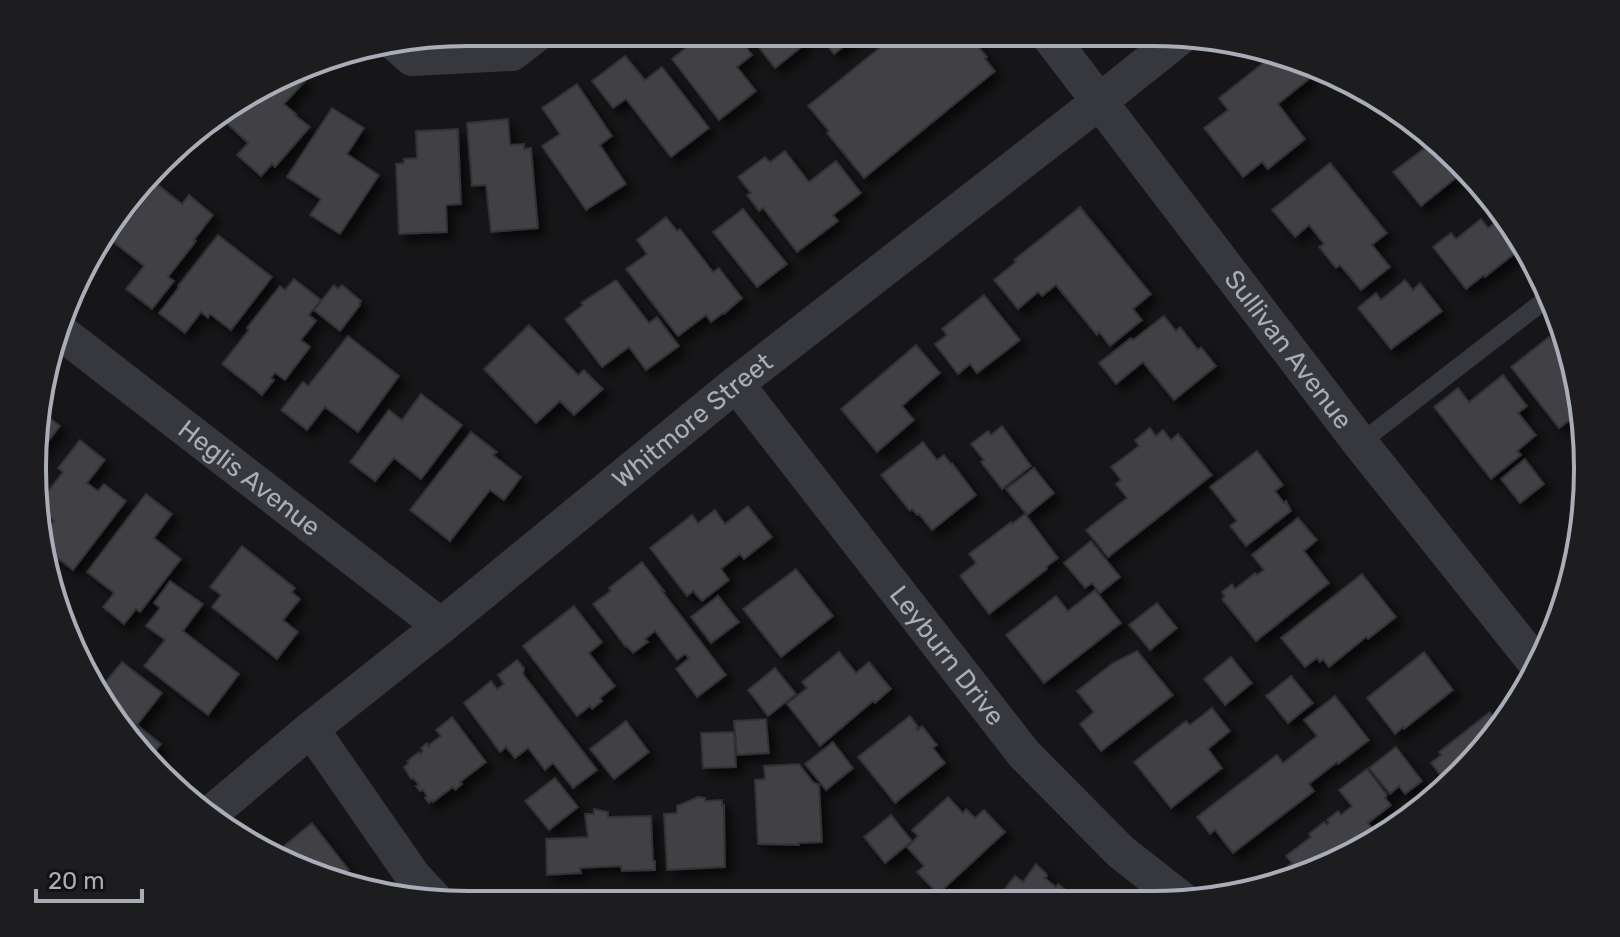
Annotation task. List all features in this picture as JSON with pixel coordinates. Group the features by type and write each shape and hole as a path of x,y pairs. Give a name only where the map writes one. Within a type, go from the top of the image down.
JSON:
{"street":[{"path":"404,51 412,58 512,53 521,46"},
{"name":"Sullivan Avenue","path":"1057,46 1360,443 1530,655"},
{"name":"Whitmore Street","path":"217,808 736,384 1168,47"},
{"name":"Heglis Avenue","path":"67,337 441,626"},
{"name":"Leyburn Drive","path":"736,384 1024,754 1121,852 1170,890"},
{"path":"311,729 424,888"}],"lane":[{"path":"1360,443 1540,304"}],"building":[{"path":"745,46 752,55 737,67 756,91 719,120 672,59 687,47"},
{"path":"758,46 803,46 775,68"},
{"path":"828,46 844,46 834,54"},
{"path":"882,46 978,46 995,71 864,178 808,106"},
{"path":"625,56 645,80 662,67 709,128 671,157 626,99 613,108 592,81"},
{"path":"1265,61 1309,76 1278,104 1305,139 1268,169 1262,162 1243,177 1204,128 1228,110 1219,98"},
{"path":"305,81 284,104 310,127 275,167 272,164 261,176 237,155 248,143 226,123 257,103"},
{"path":"577,84 612,136 600,145 626,184 586,210 542,146 560,134 542,108"},
{"path":"332,108 364,128 347,154 379,175 340,234 310,215 321,199 287,177"},
{"path":"508,119 510,145 524,144 524,149 531,148 538,228 491,232 486,185 472,186 467,123"},
{"path":"458,129 461,204 446,205 447,232 399,234 396,164 404,163 404,159 417,158 416,131"},
{"path":"1426,147 1457,177 1421,206 1393,172"},
{"path":"785,151 809,182 836,161 861,193 833,215 838,221 797,252 763,208 759,211 747,195 751,193 738,177 765,157 770,162"},
{"path":"1330,163 1387,233 1372,245 1390,267 1361,290 1340,265 1336,268 1319,247 1324,244 1309,225 1295,237 1272,210"},
{"path":"157,184 182,204 189,195 213,215 168,277 174,281 152,309 126,289 144,266 113,241"},
{"path":"1080,207 1151,294 1133,309 1142,320 1110,346 1099,332 1097,335 1056,285 1042,296 1038,292 1018,309 994,280"},
{"path":"743,209 787,264 757,287 713,232"},
{"path":"666,217 677,231 680,229 713,272 719,268 742,298 711,322 706,315 678,336 626,269 647,254 637,240"},
{"path":"1481,219 1488,228 1495,223 1515,253 1466,289 1433,247 1451,233 1456,239"},
{"path":"218,235 272,277 231,330 210,314 208,318 201,312 185,333 159,313"},
{"path":"294,279 321,300 309,315 316,321 301,340 310,347 285,380 275,373 271,378 274,380 262,395 222,364 280,286 285,290"},
{"path":"616,280 649,323 657,317 679,346 646,370 629,347 602,367 565,319 583,305 581,303"},
{"path":"1405,280 1413,290 1420,283 1442,311 1391,349 1358,308 1376,293 1381,300"},
{"path":"334,285 338,289 342,285 361,301 340,331 314,310"},
{"path":"984,295 1020,340 977,373 970,364 958,374 935,344 947,335 942,329"},
{"path":"1164,316 1176,331 1180,327 1198,350 1201,347 1216,366 1174,400 1143,362 1116,384 1099,363"},
{"path":"529,325 578,375 584,370 603,389 574,415 560,401 536,423 484,369"},
{"path":"348,336 399,376 358,432 325,407 307,430 281,410 303,382 308,386"},
{"path":"1549,337 1560,359 1571,421 1559,428 1511,367"},
{"path":"916,345 940,373 902,406 914,420 877,452 841,409"},
{"path":"1503,375 1527,406 1518,413 1536,435 1517,451 1521,455 1491,479 1434,407 1458,388 1469,402"},
{"path":"421,394 462,425 421,479 394,458 375,481 350,462 389,410 402,420"},
{"path":"49,418 60,426 47,443"},
{"path":"1002,426 1031,466 1002,489 971,444 988,431 991,435"},
{"path":"1150,428 1156,436 1163,430 1171,440 1178,434 1212,475 1108,557 1086,530 1127,498 1116,484 1121,480 1111,467 1139,446 1135,440"},
{"path":"471,432 497,452 493,455 521,477 504,500 490,490 450,541 410,510"},
{"path":"80,440 105,460 87,483 98,491 104,484 126,501 73,570 55,556 50,526 54,521 49,517 47,493 63,472 58,468"},
{"path":"923,442 937,460 944,455 952,463 976,495 932,530 919,514 912,509 910,511 881,475"},
{"path":"1257,451 1283,485 1275,491 1291,511 1246,546 1230,526 1237,521 1210,487"},
{"path":"1525,459 1544,484 1520,503 1501,479"},
{"path":"1034,468 1054,493 1027,515 1006,489"},
{"path":"146,494 172,514 154,538 181,559 140,612 136,609 124,624 103,607 114,593 87,572"},
{"path":"748,506 772,537 744,559 740,554 721,569 729,580 702,601 693,591 687,596 650,548 692,515 698,523 715,510 725,524"},
{"path":"1025,514 1058,558 989,614 960,576 976,563 969,554"},
{"path":"1298,518 1317,540 1304,551 1329,583 1256,641 1222,599 1225,596 1222,592 1232,584 1235,589 1255,573 1257,575 1264,570 1252,555"},
{"path":"1091,541 1120,577 1100,593 1092,583 1085,588 1064,563"},
{"path":"242,546 295,588 292,592 300,599 283,620 298,632 277,659 212,607 221,595 210,587"},
{"path":"642,562 726,675 697,697 676,669 689,658 685,654 677,660 655,631 645,639 648,642 633,653 593,604"},
{"path":"796,569 833,616 781,657 743,609"},
{"path":"1362,574 1396,617 1329,667 1323,659 1320,662 1317,658 1305,667 1281,638"},
{"path":"170,581 203,604 183,631 239,674 208,715 144,666 165,640 146,626 160,608 154,603"},
{"path":"1095,590 1121,623 1044,683 1006,635 1056,596 1068,611"},
{"path":"718,596 739,622 711,643 691,617"},
{"path":"1157,603 1177,628 1150,650 1129,625"},
{"path":"574,606 602,642 589,653 615,686 592,709 590,706 577,716 523,646"},
{"path":"1137,651 1173,695 1101,751 1080,724 1094,712 1077,691 1113,663"},
{"path":"839,652 856,673 869,662 891,689 820,746 787,704 807,688 802,682"},
{"path":"1424,652 1453,690 1395,734 1367,698"},
{"path":"1231,657 1252,683 1225,705 1204,679"},
{"path":"517,660 524,668 523,674 597,770 573,788 553,763 545,770 528,748 515,758 506,747 500,752 464,703 491,681 497,689 504,684 498,675"},
{"path":"122,662 162,693 137,725 161,744 155,751 133,726 105,683"},
{"path":"775,668 796,694 768,716 748,690"},
{"path":"1291,676 1313,703 1288,723 1266,696"},
{"path":"1335,696 1369,740 1309,784 1314,791 1233,853 1215,830 1210,834 1197,817 1277,755 1283,763 1317,736 1304,720"},
{"path":"1212,708 1230,731 1208,749 1222,768 1171,808 1134,762 1186,721 1190,725"},
{"path":"1490,712 1493,717 1487,726 1441,776 1431,763 1441,755 1439,752"},
{"path":"910,716 916,728 918,730 922,726 937,745 933,748 945,763 895,803 858,757"},
{"path":"452,717 486,762 460,782 462,784 455,790 453,787 429,803 423,790 420,791 416,786 419,785 404,767 409,763 407,761 423,751 421,748 427,743 429,747 441,736 436,730"},
{"path":"766,719 769,753 737,755 734,721"},
{"path":"626,721 649,752 614,779 590,749"},
{"path":"734,732 736,767 703,768 701,733"},
{"path":"833,742 853,768 826,790 805,764"},
{"path":"1396,747 1422,781 1405,794 1399,786 1390,794 1369,768"},
{"path":"799,764 819,785 822,842 758,844 755,780 765,779 764,766"},
{"path":"1367,769 1391,805 1368,823 1372,828 1363,834 1281,871 1292,863 1286,856 1311,837 1309,834 1324,822 1327,825 1327,820 1338,811 1341,815 1352,806 1339,790"},
{"path":"555,778 578,807 549,830 525,801"},
{"path":"698,797 705,798 705,801 722,800 724,805 725,867 667,870 664,814 677,813 677,806"},
{"path":"948,797 963,813 966,809 975,818 984,810 1005,832 941,891 935,891 917,872 924,866 907,847 918,836 912,830"},
{"path":"594,809 608,812 608,817 651,816 655,870 622,871 621,866 580,868 581,873 547,875 546,839 588,837 585,814 594,814"},
{"path":"891,815 912,841 885,863 864,837"},
{"path":"312,823 349,870 345,873 333,869 282,847"},
{"path":"1036,864 1046,873 1045,878 1067,891 1003,891 1015,876 1023,882"}]}
